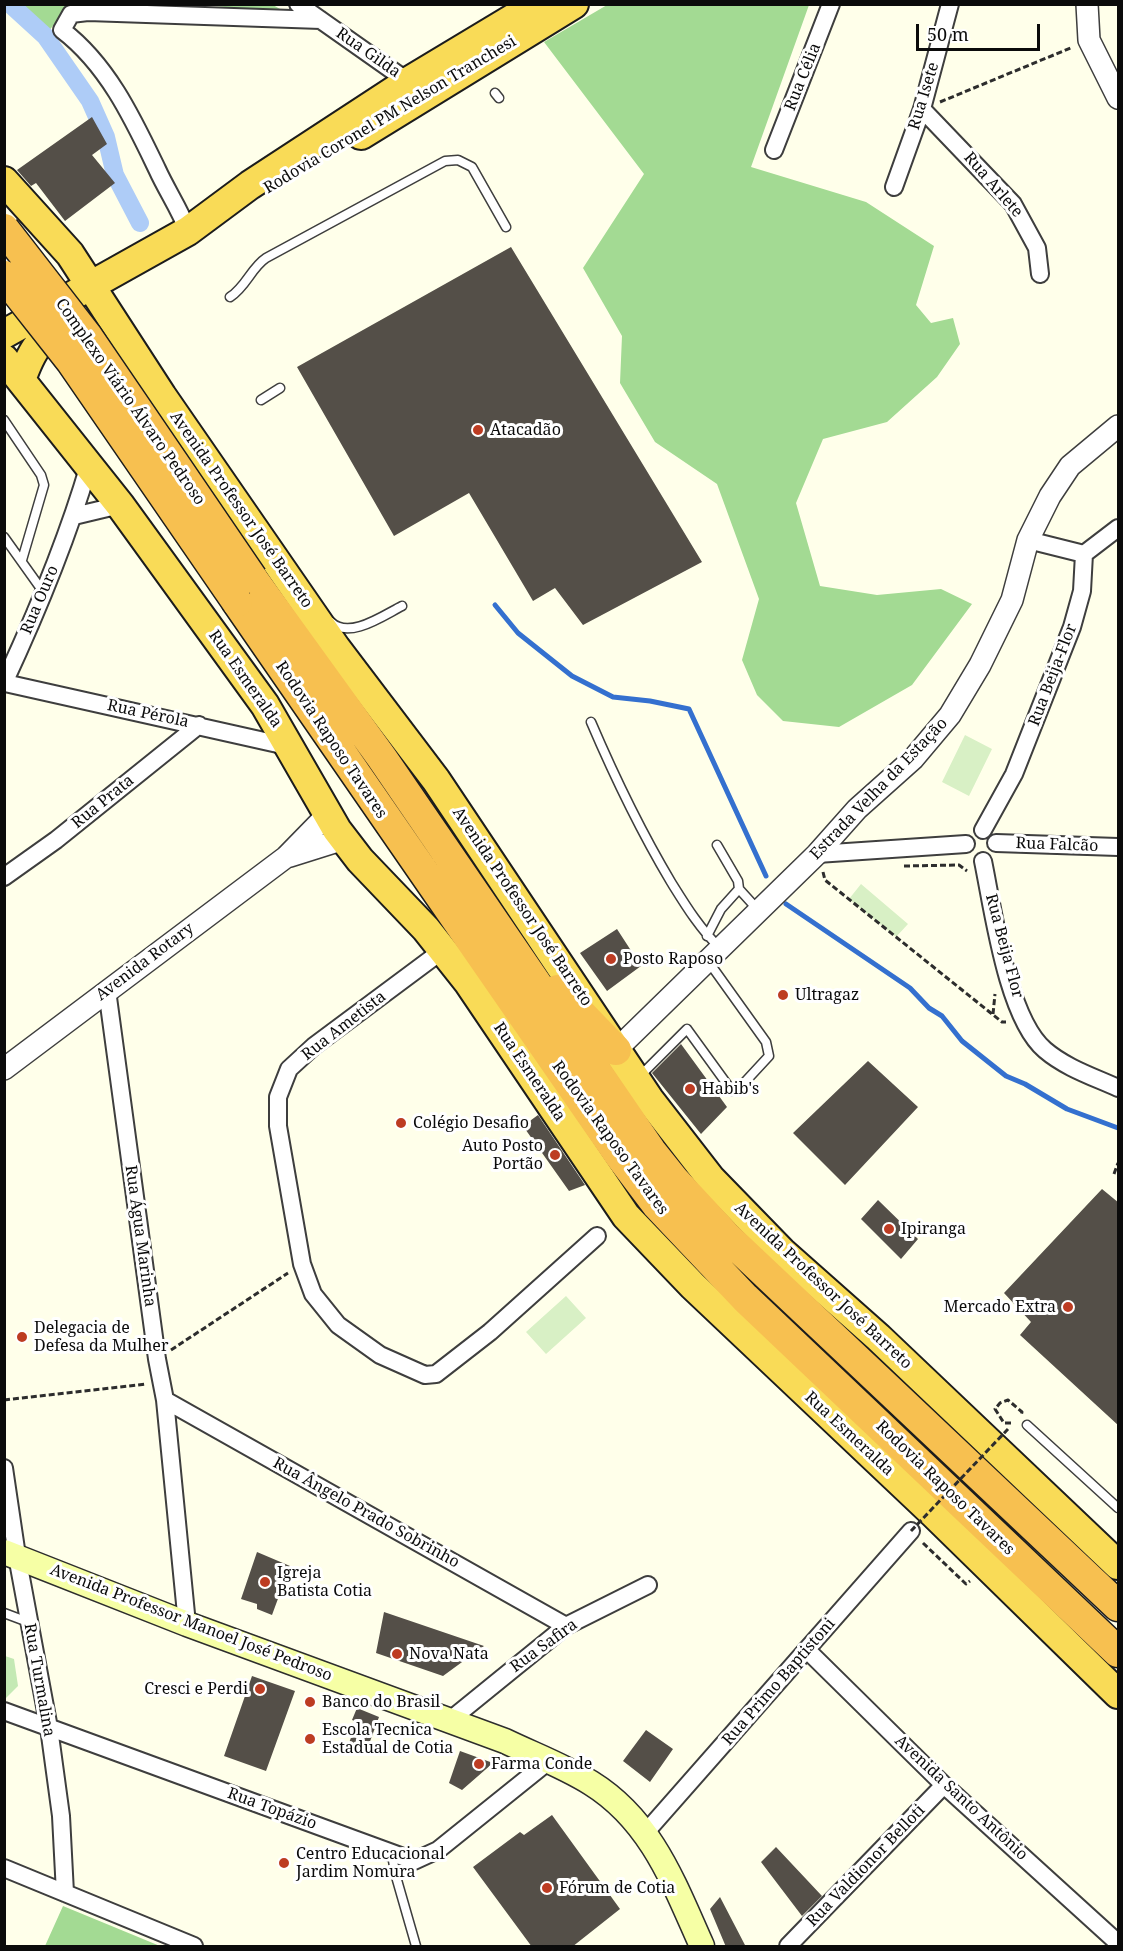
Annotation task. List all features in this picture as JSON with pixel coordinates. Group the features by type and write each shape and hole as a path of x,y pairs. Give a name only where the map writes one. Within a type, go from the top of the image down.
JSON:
{"highway":[{"name":"Rodovia Coronel PM Nelson Tranchesi","path":"417,89 537,4"},
{"name":"Rodovia Coronel PM Nelson Tranchesi","path":"156,249 196,226 250,185 417,89 574,4"},
{"name":"Avenida Professor José Barreto","path":"4,181 80,268 162,396 336,648 463,818 556,955 616,1050 704,1170 750,1220 1116,1556"},
{"name":"Complexo Viário Álvaro Pedroso","path":"4,229 87,336 245,590"},
{"path":"4,334 41,316 61,283 80,268 83,260 111,262 156,249"},
{"path":"13,370 50,334 72,321 111,315 118,295 156,249"},
{"name":"Complexo Viário Álvaro Pedroso","path":"4,276 245,590"},
{"name":"Rua Esmeralda","path":"13,370 120,505 265,705 291,747 327,814 345,840 360,860 443,950 468,982 626,1216 701,1294 934,1514 1119,1694"},
{"path":"245,590 279,604 322,660 485,891 559,991 616,1050"},
{"name":"Rodovia Raposo Tavares","path":"245,590 382,758 645,1143 675,1181 727,1237 1119,1606"},
{"name":"Rodovia Raposo Tavares","path":"245,590 613,1147 657,1204 744,1298 1119,1652"}],"main road":[{"name":"Avenida Professor Manoel José Pedroso","path":"11,1554 188,1624 550,1760 610,1797 646,1832 675,1886 702,1947"}],"street":[{"name":"Rua Gilda","path":"298,4 417,89"},
{"name":"Rua Célia","path":"774,150 831,4"},
{"name":"Rua Isete","path":"894,187 922,109 950,4"},
{"path":"1087,4 1089,40 1119,98"},
{"path":"196,226 177,203 158,172 144,140 118,93 79,43 62,30 65,21 71,14 88,12 321,20"},
{"name":"Rua Arlete","path":"922,109 1012,204 1037,248 1040,274"},
{"name":"Estrada Velha da Estação","path":"616,1050 712,948 824,861 857,809 913,759 950,715 980,665 1012,600 1028,540 1050,496 1070,466 1119,426"},
{"name":"Rua Ouro","path":"5,683 11,654 44,593 74,516 89,465"},
{"path":"74,516 120,505"},
{"path":"1028,540 1084,554 1119,528"},
{"name":"Rua Beija-Flor","path":"983,830 1014,774 1072,627 1082,591 1084,554"},
{"name":"Rua Pérola","path":"5,683 291,747"},
{"name":"Rua Prata","path":"4,876 56,840 199,725"},
{"name":"Avenida Rotary","path":"4,1069 286,857 327,814"},
{"path":"983,830 989,832 996,843 995,851 982,861 970,856 966,844 971,833 983,830"},
{"name":"Avenida Rotary","path":"286,857 345,840"},
{"name":"Rua Falcão","path":"996,843 1119,848"},
{"path":"824,861 966,844"},
{"name":"Rua Beija Flor","path":"982,861 1003,959 1026,1022 1043,1049 1060,1062 1119,1088"},
{"name":"Rua Ametista","path":"443,950 314,1046 289,1069 278,1097 278,1126 302,1264 313,1294 338,1325 380,1354 426,1375 436,1374 597,1236"},
{"name":"Rua Água Marinha","path":"107,990 157,1359 165,1400 188,1624"},
{"name":"Rua Ângelo Prado Sobrinho","path":"165,1400 567,1626"},
{"name":"Rua Turmalina","path":"4,1468 11,1554 28,1622 49,1728 61,1816 64,1893"},
{"name":"Rua Primo Baptistoni","path":"646,1832 911,1531"},
{"name":"Rua Safira","path":"449,1721 567,1626 648,1585"},
{"name":"Avenida Santo Antônio","path":"807,1650 944,1785 1119,1943"},
{"name":"Rua Topázio","path":"4,1711 414,1861 438,1850 550,1760"},
{"name":"Rua Valdionor Belloti","path":"788,1947 944,1785"},
{"path":"4,1868 194,1947"}],"lane":[{"path":"230,297 238,292 259,263 446,161 458,160 472,167 506,226"},
{"path":"261,400 280,388"},
{"path":"187,414 341,649"},
{"path":"4,420 33,462 44,485 22,560"},
{"path":"4,537 44,593"},
{"path":"322,610 336,627 354,628 402,606"},
{"path":"591,722 639,829 766,1042 769,1056 744,1083 732,1091 687,1029 637,1079"},
{"path":"717,845 738,881 739,889 759,911"},
{"path":"712,948 721,909 739,889"},
{"path":"1024,1423 1119,1508"},
{"path":"4,1613 28,1622"},
{"path":"393,1854 395,1873 416,1947"}],"path":[{"path":"922,109 1089,40"},
{"path":"824,861 822,870 825,880 1002,1022 1026,1022"},
{"path":"898,866 959,865 969,872"},
{"path":"993,1014 995,992"},
{"path":"1114,1174 1119,1163"},
{"path":"157,1359 302,1264"},
{"path":"4,1400 162,1382"},
{"path":"1011,1423 1004,1424 995,1409 1000,1403 1008,1400 1022,1412 1024,1423"},
{"path":"911,1531 1008,1429 1016,1426"}],"green space":[{"path":"10,5 69,5 45,36"},
{"path":"205,5 273,5 287,13"},
{"path":"607,5 809,5 751,167 866,202 934,246 916,305 931,323 953,318 960,344 937,377 887,422 823,439 796,503 820,586 877,595 941,589 972,604 912,685 839,727 783,721 757,695 742,660 759,599 717,484 655,442 620,383 622,336 583,268 644,174 544,42"},
{"path":"965,735 992,749 969,796 942,782"},
{"path":"861,884 908,924 896,937 849,899"},
{"path":"566,1296 586,1318 546,1354 526,1332"},
{"path":"5,1656 14,1659 18,1686 5,1699"},
{"path":"63,1906 160,1946 45,1946"}],"building":[{"path":"92,117 107,144 92,155 115,183 65,221 36,183 31,186 17,170"},
{"name":"Atacadão","path":"511,247 702,562 583,625 555,588 533,601 469,493 394,536 297,367"},
{"name":"Posto Raposo","path":"617,929 641,966 607,991 580,953"},
{"name":"Habib's","path":"681,1044 727,1107 701,1134 652,1073"},
{"path":"868,1061 918,1107 845,1185 793,1133"},
{"name":"Auto Posto Portão","path":"538,1115 585,1185 569,1191 523,1126"},
{"name":"Mercado Extra","path":"1102,1189 1119,1203 1119,1426 1020,1335 1031,1322 1004,1293"},
{"name":"Ipiranga","path":"878,1200 918,1239 901,1259 861,1219"},
{"name":"Igreja Batista Cotia","path":"257,1552 290,1566 272,1615 257,1609 257,1604 241,1599"},
{"path":"384,1612 484,1646 443,1676 376,1653"},
{"path":"252,1676 295,1691 266,1771 224,1756"},
{"path":"357,1708 379,1717 365,1755 347,1748 357,1722 352,1720"},
{"path":"646,1730 673,1749 650,1782 623,1761"},
{"path":"460,1751 493,1763 462,1790 449,1783"},
{"name":"Fórum de Cotia","path":"552,1815 620,1909 572,1947 532,1947 473,1867 520,1832 524,1835"},
{"path":"776,1847 822,1896 802,1916 761,1862"},
{"path":"720,1897 746,1947 726,1947 710,1909"}],"waterway":[{"path":"10,4 45,36 90,101 106,137 115,175 140,223"},
{"path":"495,605 518,633 572,676 613,697 650,701 689,709 766,876"},
{"path":"786,904 910,988 929,1008 942,1016 962,1041 1006,1076 1025,1084 1067,1109 1118,1128"}],"place":[{"name":"Atacadão","path":"478,430"},
{"name":"Posto Raposo","path":"611,959"},
{"name":"Ultragaz","path":"783,995"},
{"name":"Habib's","path":"690,1089"},
{"name":"Colégio Desafio","path":"401,1123"},
{"name":"Auto Posto Portão","path":"555,1155"},
{"name":"Ipiranga","path":"889,1229"},
{"name":"Mercado Extra","path":"1068,1307"},
{"name":"Delegacia de Defesa da Mulher","path":"22,1337"},
{"name":"Igreja Batista Cotia","path":"265,1582"},
{"name":"Nova Nata","path":"397,1654"},
{"name":"Cresci e Perdi","path":"260,1689"},
{"name":"Banco do Brasil","path":"310,1702"},
{"name":"Escola Tecnica Estadual de Cotia","path":"310,1739"},
{"name":"Farma Conde","path":"479,1764"},
{"name":"Centro Educacional Jardim Nomura","path":"284,1863"},
{"name":"Fórum de Cotia","path":"547,1888"}]}
